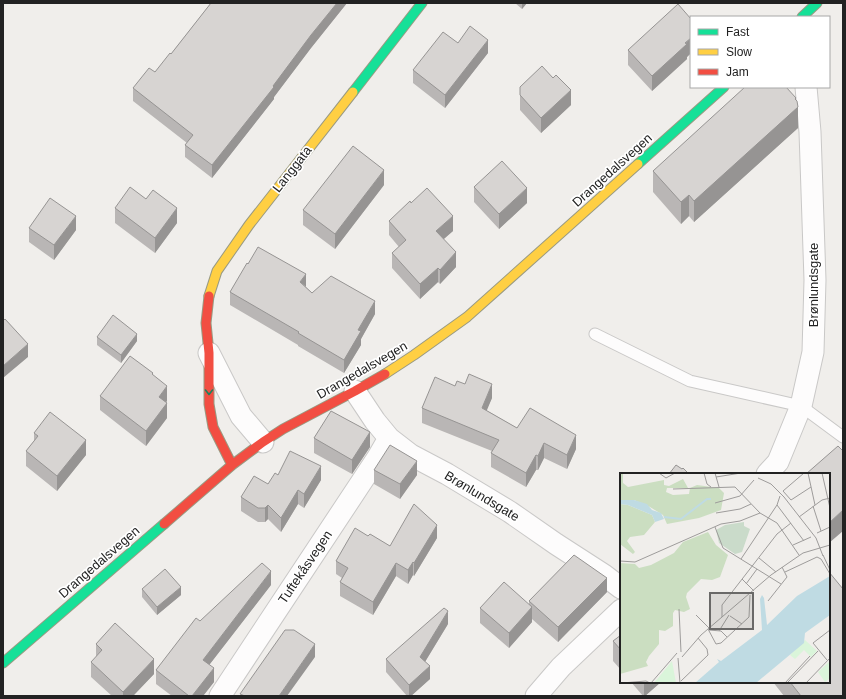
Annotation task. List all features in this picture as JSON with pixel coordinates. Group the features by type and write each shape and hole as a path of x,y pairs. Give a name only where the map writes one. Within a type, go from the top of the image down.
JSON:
{"street":[{"name":"Langgata","path":"232,465 213,427 209,404 209,353 206,322 209,294 217,271 248,225 422,3"},
{"path":"803,16 817,3"},
{"name":"Drangedalsvegen","path":"3,663 232,465 283,429 388,372 467,316 723,88"},
{"name":"Brønlundsgate","path":"768,473 778,462 801,406 813,352 815,280 810,132 806,88"},
{"name":"Langgata","path":"209,353 241,416 263,442"},
{"name":"Brønlundsgate","path":"355,391 375,421 389,438 411,455 447,474 510,512 620,587"},
{"name":"Tuftekåsvegen","path":"220,696 374,464 389,438"},
{"path":"536,696 561,666 620,611"}],"lane":[{"path":"594,334 690,381 801,406 843,437"}],"building":[{"path":"211,3 337,3 311,35 273,86 274,87 212,165 185,145 193,135 133,88 149,68 155,72"},
{"path":"678,4 690,18 690,39 685,43 687,44 652,76 628,50"},
{"path":"470,26 488,40 445,95 413,70 443,32 458,43"},
{"path":"542,66 553,78 556,75 571,90 541,118 520,95 520,87"},
{"path":"744,88 787,88 796,98 798,107 694,201 689,195 681,202 653,171"},
{"path":"353,146 384,170 335,234 303,210"},
{"path":"502,161 527,188 499,214 474,187"},
{"path":"130,187 146,199 153,190 177,208 155,238 115,208"},
{"path":"427,188 453,216 436,231 456,252 440,270 438,268 420,284 392,253 406,240 389,221 410,201 411,203"},
{"path":"50,198 76,216 54,245 29,228"},
{"path":"258,247 306,274 300,282 312,293 331,276 375,301 358,330 361,331 344,360 230,292"},
{"path":"113,315 137,334 121,355 97,337"},
{"path":"5,319 28,344 3,366 3,321"},
{"path":"130,356 153,373 152,374 167,386 159,397 167,403 146,431 100,396"},
{"path":"469,374 492,384 482,408 517,428 530,408 576,435 567,455 544,443 538,456 536,455 526,473 491,453 499,440 422,408 435,377 455,386 457,381 465,384"},
{"path":"331,411 370,432 352,460 314,438"},
{"path":"50,412 86,440 57,476 26,451 38,436 34,433"},
{"path":"390,445 417,461 400,484 374,470"},
{"path":"838,446 843,451 843,510 830,522 830,473 807,473"},
{"path":"290,451 321,466 304,494 298,490 281,518 268,505 265,508 258,508 241,497 254,476 268,484 275,473 278,475"},
{"path":"676,465 682,469 683,468 688,473 670,473"},
{"path":"414,504 437,525 414,563 413,562 408,570 396,563 373,602 340,582 348,568 336,561 355,528 368,536 370,534 390,546"},
{"path":"574,555 607,578 558,627 529,601"},
{"path":"262,563 271,571 203,660 214,668 192,696 189,696 156,670 196,618 200,621"},
{"path":"165,569 181,587 157,607 142,589"},
{"path":"830,573 843,589 843,696 801,696 791,683 830,683"},
{"path":"504,582 532,607 509,633 480,608"},
{"path":"444,608 448,611 420,657 430,666 409,685 386,659"},
{"path":"115,623 154,659 123,692 91,662 102,650 96,644"},
{"path":"285,630 294,630 315,644 279,696 245,696 240,694"},
{"path":"620,636 620,649 613,641"}],"traffic: fast":[{"path":"353,92 422,3"},
{"path":"803,16 817,3"},
{"path":"638,164 723,88"},
{"path":"3,663 164,524"}],"traffic: slow":[{"path":"209,296 217,271 249,225 353,92"},
{"path":"385,374 467,317 638,164"}],"traffic: jam":[{"path":"209,296 206,323 209,353 209,404 213,427 232,465"},
{"path":"164,524 232,465 263,442 283,429 385,374"}]}
